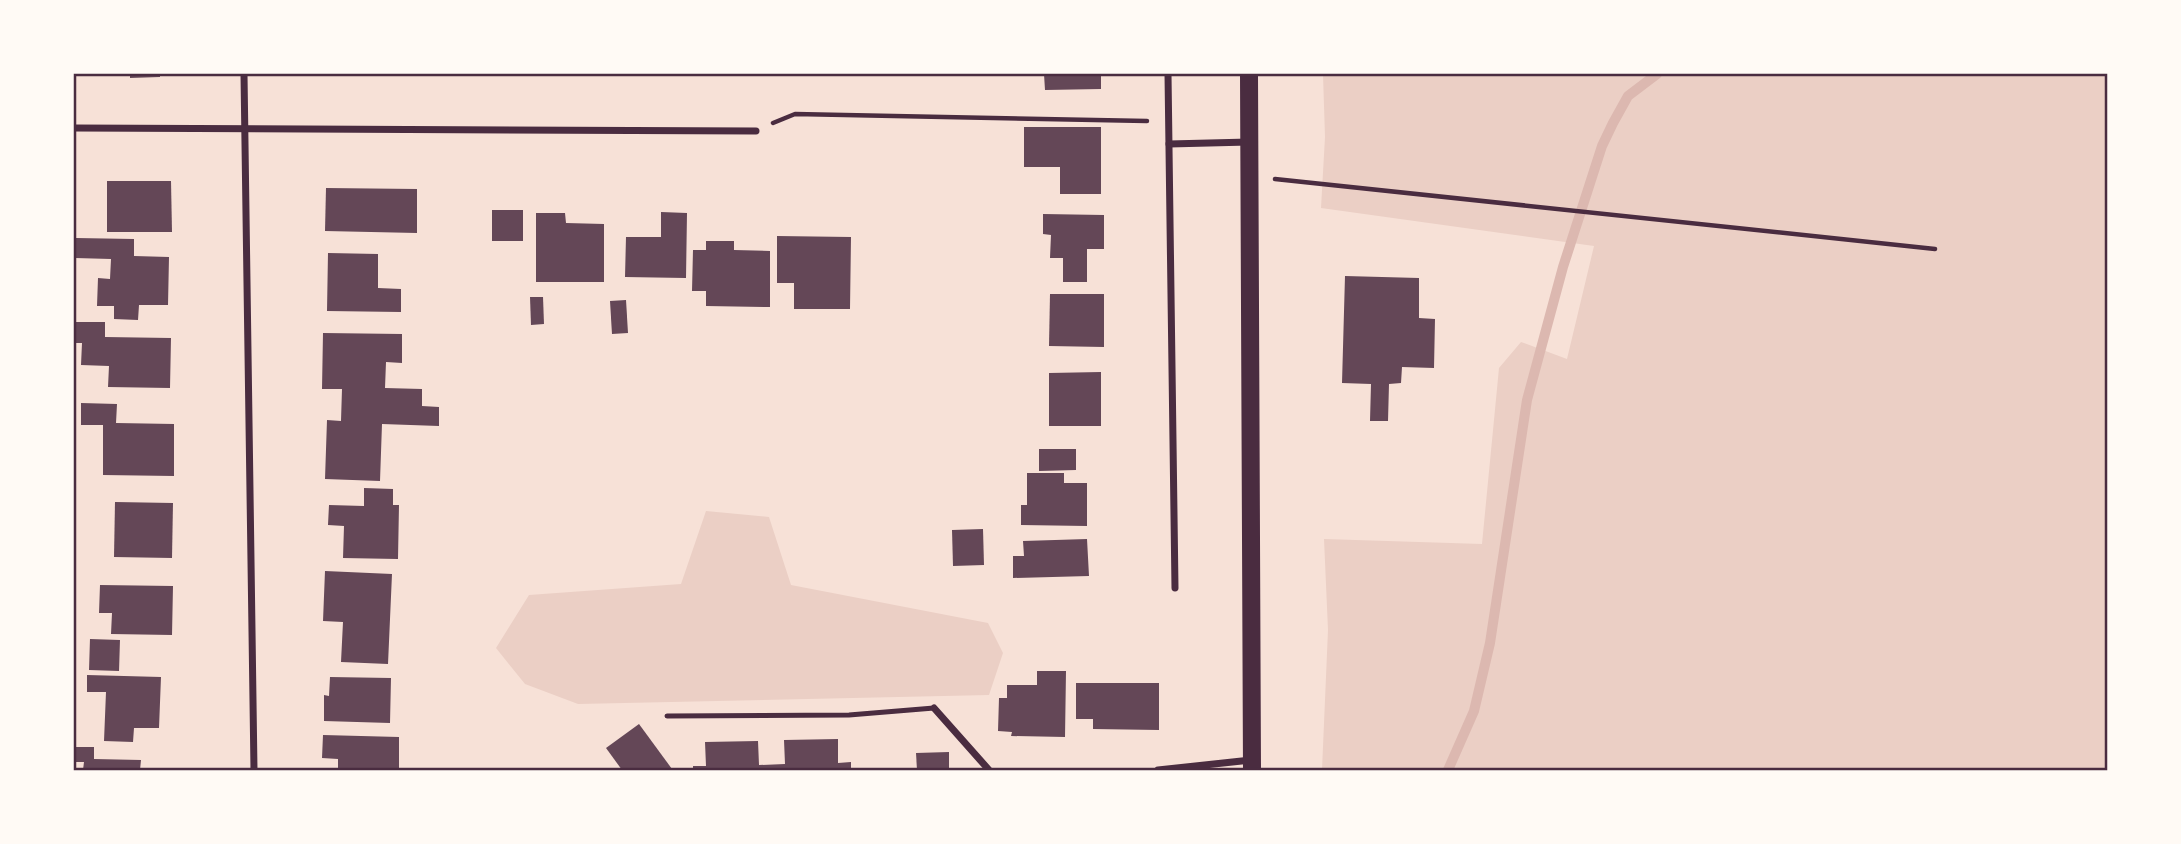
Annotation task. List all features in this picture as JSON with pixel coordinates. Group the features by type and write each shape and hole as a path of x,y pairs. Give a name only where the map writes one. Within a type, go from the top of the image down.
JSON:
{"main road":[{"path":"1249,74 1252,765"}],"street":[{"path":"244,74 254,771"},
{"path":"1168,74 1175,588"},
{"path":"74,128 756,131"},
{"path":"1169,144 1250,142"},
{"path":"934,708 989,771"},
{"path":"1158,771 1252,765"}],"lane":[{"path":"667,716 849,715 934,708"}],"path":[{"path":"756,131 794,114 1169,122"},
{"path":"1250,176 1935,249"}],"shaded area":[{"path":"1323,74 2107,74 2107,770 1322,770 1328,630 1324,539 1482,544 1499,368 1521,342 1567,359 1594,246 1321,208 1325,137"},
{"path":"706,511 769,517 791,585 988,623 1003,653 989,695 578,704 525,684 496,648 529,595 681,584"}],"building":[{"path":"130,74 160,74 160,77 130,78"},
{"path":"1044,74 1101,74 1101,89 1045,90"},
{"path":"1024,127 1101,127 1101,194 1060,194 1060,167 1024,167"},
{"path":"107,181 171,181 172,232 107,232"},
{"path":"326,188 417,189 417,233 325,231"},
{"path":"492,210 523,210 523,241 492,241"},
{"path":"661,212 687,213 686,278 625,277 626,237 661,237"},
{"path":"536,213 565,213 566,223 604,224 604,282 536,282"},
{"path":"1043,214 1104,215 1104,249 1087,249 1087,282 1063,282 1063,258 1050,258 1051,235 1043,234"},
{"path":"777,236 851,237 850,309 794,309 794,283 777,283"},
{"path":"76,238 134,239 134,256 169,257 168,305 139,305 138,320 114,319 114,306 97,306 98,278 110,279 111,259 75,258"},
{"path":"706,241 734,241 734,250 770,251 770,307 706,306 706,291 692,291 693,250 706,250"},
{"path":"328,253 378,254 378,288 401,289 401,312 327,311"},
{"path":"1345,276 1419,278 1419,318 1435,319 1434,368 1402,367 1401,383 1389,384 1388,421 1370,421 1371,384 1342,383"},
{"path":"1050,294 1104,294 1104,347 1049,346"},
{"path":"530,297 543,297 544,324 531,325"},
{"path":"626,300 628,333 612,334 610,301"},
{"path":"74,322 105,322 105,337 171,338 170,388 108,387 109,366 81,365 82,343 74,343"},
{"path":"323,333 402,334 402,363 386,362 385,388 422,389 422,406 439,407 439,426 382,424 380,481 325,479 327,420 341,421 342,389 322,389"},
{"path":"1101,372 1101,426 1049,426 1049,373"},
{"path":"81,403 117,404 116,423 174,424 174,476 103,475 103,425 81,425"},
{"path":"1039,449 1076,449 1076,470 1039,471"},
{"path":"1027,473 1064,473 1064,483 1087,483 1087,526 1021,525 1021,505 1027,505"},
{"path":"364,488 393,489 393,505 399,505 398,559 343,558 344,526 328,525 329,505 364,506"},
{"path":"115,502 173,503 172,558 114,557"},
{"path":"983,529 984,565 953,566 952,530"},
{"path":"1087,539 1089,576 1013,578 1013,556 1024,556 1023,541"},
{"path":"325,571 392,574 388,664 341,662 343,622 323,621"},
{"path":"100,585 173,586 172,635 111,634 112,613 99,613"},
{"path":"90,639 120,640 119,671 89,670"},
{"path":"1037,671 1066,671 1065,737 1011,736 1012,732 998,731 999,698 1007,698 1007,685 1037,685"},
{"path":"87,675 161,677 159,728 134,728 133,742 104,741 106,692 87,692"},
{"path":"330,677 391,678 390,723 324,721 324,695 329,696"},
{"path":"1076,683 1159,683 1159,730 1093,729 1093,719 1076,719"},
{"path":"639,724 672,769 622,770 606,748"},
{"path":"323,735 399,737 399,770 338,770 338,759 322,758"},
{"path":"838,739 838,763 851,762 851,770 693,770 693,766 706,766 705,742 758,741 759,765 785,764 784,740"},
{"path":"74,747 94,747 94,759 141,760 140,770 83,770 84,762 74,762"},
{"path":"949,752 949,770 917,770 916,753"}],"waterway":[{"path":"1448,770 1474,711 1490,643 1527,400 1563,267 1602,146 1613,123 1628,96 1657,74"}]}
